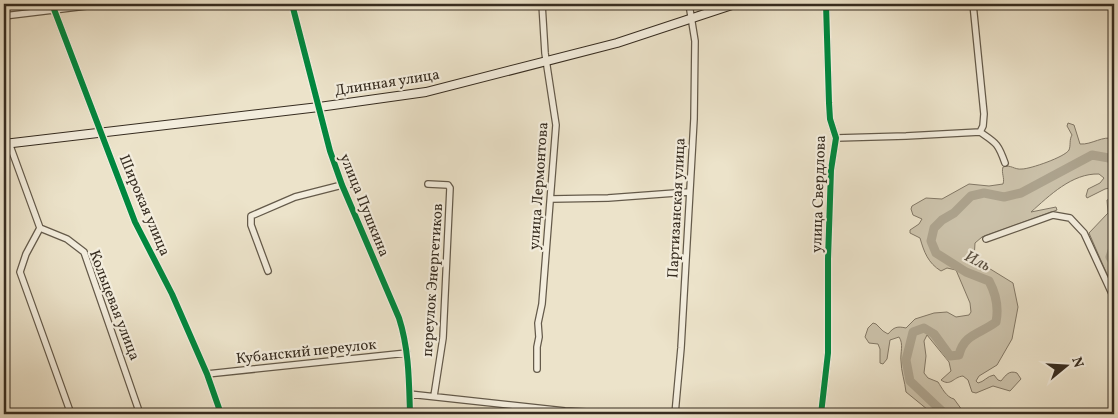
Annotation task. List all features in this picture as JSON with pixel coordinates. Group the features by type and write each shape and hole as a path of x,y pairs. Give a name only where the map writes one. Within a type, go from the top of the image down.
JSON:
{"main road":[{"name":"Длинная улица","path":"6,144 319,107 426,92 617,43 735,4"}],"street":[{"name":"Широкая улица","path":"52,4 136,222 172,294 207,374 221,414"},
{"path":"4,16 104,4"},
{"name":"улица Пушкина","path":"292,4 330,151 342,185 399,318 404,335 407,353 410,414"},
{"name":"улица Лермонтова","path":"537,369 538,323 542,304 556,125 546,62 542,4"},
{"name":"Партизанская улица","path":"675,414 681,348 694,119 694,32 689,4"},
{"name":"улица Свердлова","path":"820,414 828,353 828,259 831,170 836,138 830,119 826,4"},
{"path":"973,4 984,114 983,126 980,132"},
{"path":"836,138 980,132 994,141 1000,148 1005,162"},
{"path":"6,144 40,228 26,254 20,272 71,414"},
{"name":"переулок Энергетиков","path":"428,184 448,185 450,188 443,338 434,396"},
{"path":"268,271 250,225 251,216 295,197 342,185"},
{"path":"551,199 608,198 689,192"},
{"path":"986,239 1053,216 1070,218 1084,233 1114,298"},
{"name":"Кольцевая улица","path":"40,228 67,239 84,252 140,414"},
{"name":"Кубанский переулок","path":"207,374 407,353"},
{"path":"409,394 527,407 629,414"},
{"path":"526,414 527,407"}],"shaded area":[{"path":"1068,123 1074,125 1080,144 1106,138 1114,139 1114,187 1105,189 1087,198 1088,189 1100,183 1104,178 1099,174 1080,177 1070,181 1031,212 1056,207 1057,210 982,237 975,243 974,259 1013,283 1018,307 1012,339 997,365 979,376 976,381 978,383 994,375 1001,381 1012,372 1017,373 1021,379 1010,391 993,386 976,393 972,392 968,380 963,376 950,382 944,382 941,380 951,371 949,362 927,335 924,341 926,356 924,373 928,378 938,382 944,392 954,399 965,414 933,414 906,392 901,365 901,343 899,337 890,340 887,359 883,364 880,363 878,344 869,343 865,337 868,328 873,323 888,334 894,328 906,328 915,319 934,313 947,312 956,317 969,315 971,312 970,303 956,270 947,268 941,271 937,268 927,257 920,238 910,233 910,230 919,224 922,219 913,215 912,206 926,198 942,199 969,184 989,186 1003,184 1003,167 1026,168 1061,156 1070,148 1072,135 1067,126"},
{"path":"1114,197 1113,288 1089,233 1108,213 1107,200"}],"waterway":[{"path":"692,14 720,4"},
{"path":"676,20 688,15"},
{"name":"Иль","path":"945,414 910,381 906,360 913,332 924,328 934,334 950,356 959,355 961,348 969,338 996,322 997,306 989,281 966,272 936,253 931,241 934,228 942,220 954,213 971,196 984,193 1004,197 1021,193 1092,155 1109,158 1114,162"},
{"name":"Иль","path":"1114,245 1110,257 1114,264"}],"cycle path":[{"path":"52,4 135,222 172,294 207,374 221,414"},
{"path":"292,4 330,151 342,185 399,318 407,353 410,414"},
{"path":"821,414 828,353 828,259 831,170 836,138 830,119 826,4"}]}
